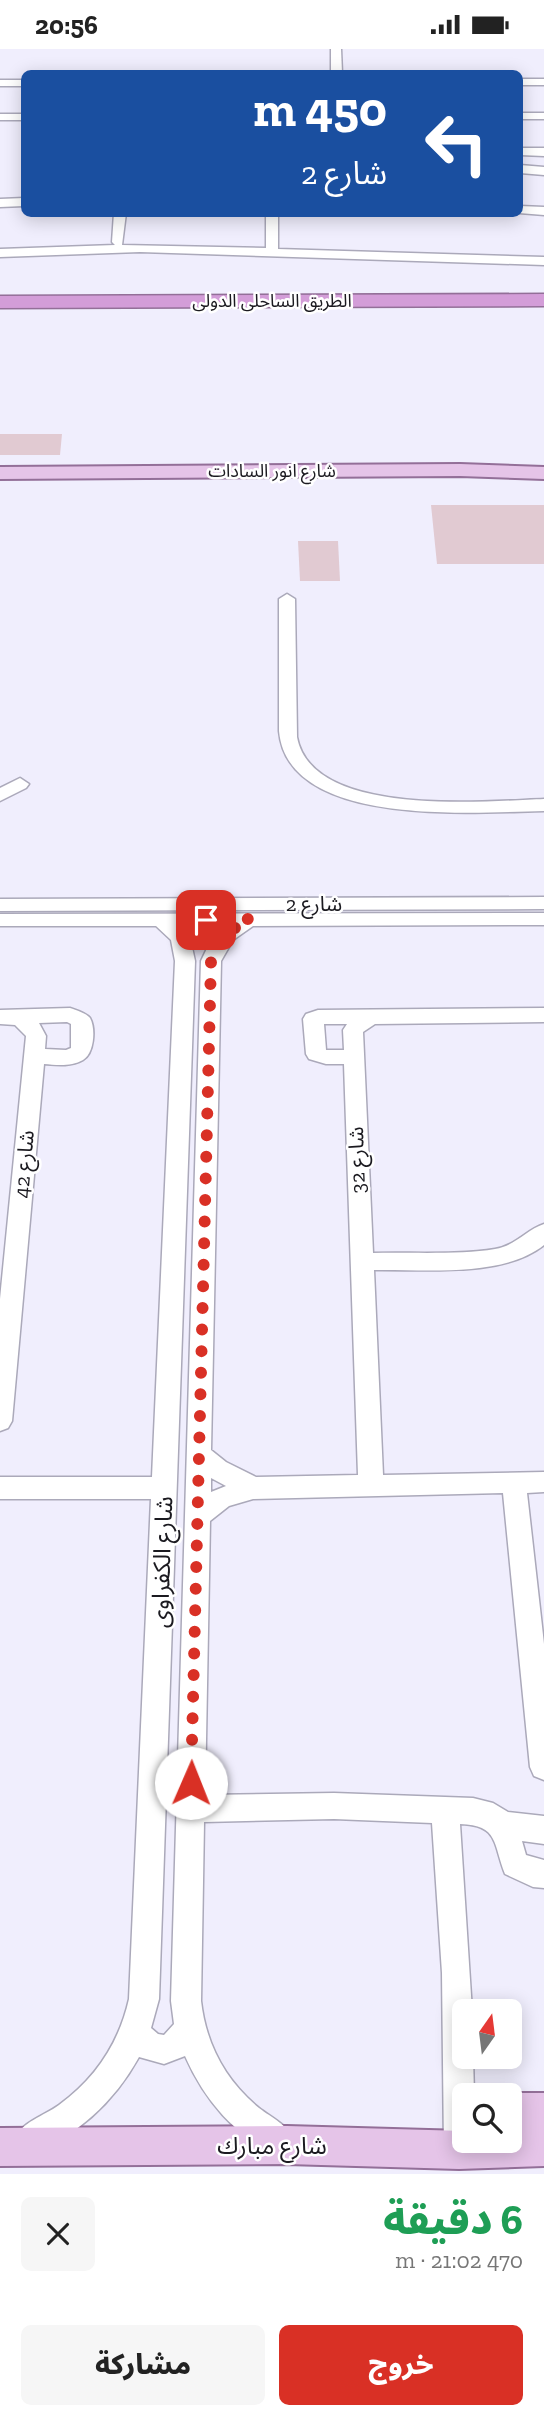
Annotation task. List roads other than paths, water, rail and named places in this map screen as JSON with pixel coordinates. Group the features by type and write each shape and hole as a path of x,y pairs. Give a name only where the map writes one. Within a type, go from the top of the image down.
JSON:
{"highway":[{"name":"الطريق الساحلى الدولى","path":"0,302 544,300"},
{"name":"الطريق الساحلى الدولى","path":"0,315 544,314"}],"main road":[{"name":"شارع انور السادات","path":"0,473 460,470 544,481"},
{"name":"شارع انور السادات","path":"0,484 544,481"},
{"path":"522,2112 544,2112"},
{"name":"شارع مبارك","path":"3,2147 452,2147"},
{"name":"شارع مبارك","path":"522,2147 544,2147"}],"street":[{"path":"336,49 337,70"},
{"path":"523,82 544,82"},
{"path":"0,83 21,83"},
{"path":"523,89 544,89"},
{"path":"0,90 21,90"},
{"path":"523,116 544,116"},
{"path":"0,117 21,117"},
{"path":"523,152 544,152"},
{"path":"523,169 544,171"},
{"path":"0,203 21,202"},
{"path":"523,210 544,211"},
{"path":"118,242 120,217"},
{"path":"272,217 272,249"},
{"path":"0,246 118,242 544,261"},
{"path":"0,253 100,248 544,254"},
{"path":"286,599 289,741 300,764 314,777 345,794 380,804 544,806"},
{"path":"0,795 20,784"},
{"name":"شارع 2","path":"0,920 251,919 456,911 544,903"},
{"name":"شارع 2","path":"0,905 456,911 544,919"},
{"path":"162,920 180,938 185,953 214,952 227,933 251,919"},
{"name":"شارع الكفراوى","path":"214,952 211,961 186,2001 189,2026 206,2068 232,2105 249,2120 287,2145"},
{"name":"شارع الكفراوى","path":"3,2147 48,2130 85,2104 116,2070 136,2031 144,1999 185,953"},
{"path":"353,1057 326,1058 316,1053 313,1019 544,1015"},
{"path":"4,1017 70,1016 81,1021 81,1048 78,1053 71,1056 34,1056"},
{"name":"شارع 42","path":"0,1421 8,1261 34,1056 34,1031 27,1023 4,1017"},
{"name":"شارع 32","path":"371,1485 353,1030 361,1021 375,1017"},
{"path":"362,1262 497,1258 525,1248 544,1233"},
{"path":"198,1453 216,1469 253,1487"},
{"path":"197,1517 221,1497 253,1487 544,1482"},
{"path":"514,1483 544,1767"},
{"path":"0,1488 164,1488"},
{"path":"190,1809 334,1806 483,1812 503,1825 544,1830"},
{"path":"445,1810 462,2083"},
{"path":"503,1825 515,1864 533,1873 544,1874"},
{"path":"136,2031 145,2045 160,2051 176,2047 189,2026"}]}
